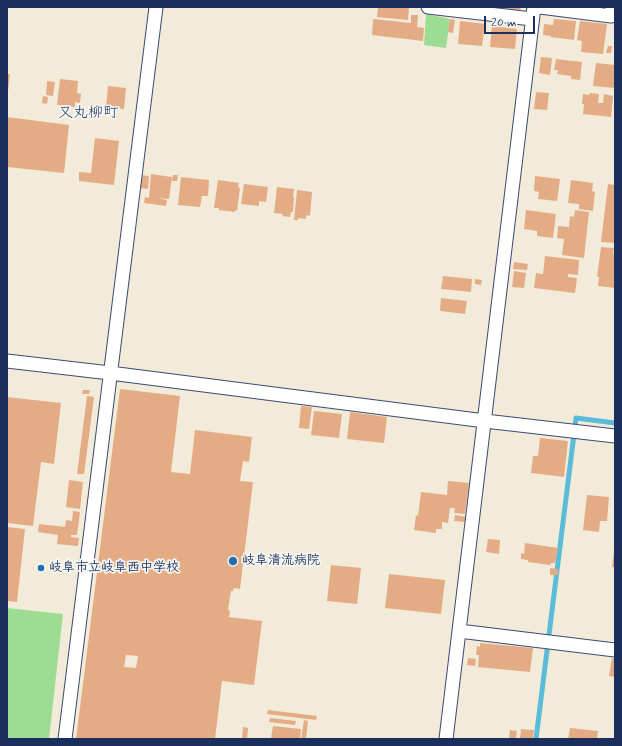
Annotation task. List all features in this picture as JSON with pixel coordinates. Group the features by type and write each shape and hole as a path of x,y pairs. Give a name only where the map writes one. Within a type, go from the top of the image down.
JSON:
{"street":[{"path":"65,739 156,7"},
{"path":"428,7 533,13 446,739"},
{"path":"540,7 611,16 612,7"},
{"path":"7,361 615,436"},
{"path":"459,631 615,650"}],"green space":[{"path":"426,14 450,19 446,48 424,45"},
{"path":"7,608 63,614 49,739 7,739"}],"building":[{"path":"378,7 409,7 408,20 377,17"},
{"path":"503,7 521,7 520,10"},
{"path":"411,15 418,15 417,27 424,28 423,41 372,35 373,19 411,23"},
{"path":"450,19 455,20 453,33 448,32"},
{"path":"554,19 576,21 574,40 543,35 544,24 553,25"},
{"path":"460,21 485,24 482,46 458,44"},
{"path":"580,21 607,24 603,54 581,52 582,41 577,40"},
{"path":"492,26 517,29 515,49 490,47"},
{"path":"608,46 612,46 611,53 606,53"},
{"path":"541,57 552,58 550,75 539,73"},
{"path":"556,59 582,62 580,80 571,79 571,76 557,74 558,70 554,70"},
{"path":"596,63 615,65 615,88 593,86"},
{"path":"7,74 10,74 8,91 7,91"},
{"path":"60,79 78,81 77,93 81,94 80,103 75,102 75,107 57,105"},
{"path":"47,81 55,82 53,96 46,95"},
{"path":"108,86 126,88 124,109 106,107"},
{"path":"536,92 549,93 547,110 534,109"},
{"path":"590,93 599,94 598,103 603,103 604,94 613,96 611,117 583,114 583,94 589,95"},
{"path":"43,96 48,97 47,104 42,103"},
{"path":"7,117 69,125 64,173 7,167"},
{"path":"95,138 119,141 114,185 79,181 79,172 91,173"},
{"path":"151,174 172,177 169,199 157,198 167,200 166,206 144,203 145,197 149,198"},
{"path":"140,175 149,176 148,189 139,188"},
{"path":"173,175 178,175 177,181 172,181"},
{"path":"535,176 560,179 557,201 538,199 539,192 534,191"},
{"path":"181,177 209,180 208,196 202,196 200,207 178,205"},
{"path":"218,180 239,183 238,187 240,188 237,211 219,210 219,208 214,208"},
{"path":"571,180 593,183 592,191 595,192 593,211 579,209 579,204 568,203"},
{"path":"244,184 268,187 266,202 259,201 259,206 241,204"},
{"path":"608,184 615,185 615,243 601,242"},
{"path":"277,187 294,189 293,212 291,212 290,217 282,216 283,214 274,213"},
{"path":"297,190 312,192 310,216 306,215 306,219 298,218 298,220 294,220"},
{"path":"526,210 556,214 553,238 537,236 537,231 524,229"},
{"path":"575,210 589,212 584,258 562,255 564,239 557,238 558,226 569,227 570,216 574,217"},
{"path":"601,247 614,248 615,288 598,286 599,277 597,277"},
{"path":"545,256 579,260 578,275 568,274 568,277 577,278 575,293 534,288 536,273 543,274"},
{"path":"514,262 528,264 527,270 513,269"},
{"path":"514,271 526,273 524,288 512,287"},
{"path":"443,276 472,279 471,292 441,289"},
{"path":"475,279 482,280 481,285 475,284"},
{"path":"441,298 467,301 465,314 440,311"},
{"path":"120,389 180,396 171,472 190,474 195,430 252,437 249,462 243,461 240,481 253,482 240,589 234,588 233,591 231,591 228,610 230,611 229,617 262,621 254,685 222,681 215,739 76,739","holes":["126,655 138,656 136,668 124,667"]},
{"path":"83,390 90,390 89,394 82,394"},
{"path":"87,396 94,397 84,474 77,474"},
{"path":"7,397 61,403 54,464 41,462 33,526 7,523"},
{"path":"301,406 312,407 309,429 299,428"},
{"path":"314,411 342,414 339,438 311,435"},
{"path":"350,412 387,417 384,443 347,439"},
{"path":"540,438 568,441 564,477 531,473 533,456 538,456"},
{"path":"69,480 83,482 80,509 66,507"},
{"path":"448,481 469,483 465,514 454,513 455,508 450,508 448,523 442,522 442,529 436,529 436,533 414,530 416,515 418,516 421,492 447,495"},
{"path":"587,495 609,497 607,521 600,521 599,532 583,530"},
{"path":"73,511 80,512 77,535 71,535 71,537 79,538 78,546 57,544 58,535 38,532 39,524 65,527 66,520 72,521"},
{"path":"455,515 466,517 465,522 454,521"},
{"path":"7,527 25,529 17,602 7,601"},
{"path":"488,539 500,540 499,554 486,552"},
{"path":"525,543 558,548 555,563 551,563 550,565 528,562 528,560 521,559 521,553 524,554"},
{"path":"614,551 615,567 612,567"},
{"path":"331,565 361,568 357,604 327,601"},
{"path":"550,568 558,569 558,575 550,575"},
{"path":"389,574 445,580 441,614 385,608"},
{"path":"480,643 533,648 530,672 478,667 479,655 476,655 477,646 480,647"},
{"path":"468,658 476,659 475,666 467,665"},
{"path":"612,658 615,659 615,677 609,676"},
{"path":"268,710 317,716 316,720 267,714"},
{"path":"270,718 296,721 295,725 269,722"},
{"path":"304,720 308,721 306,739 301,739"},
{"path":"273,726 301,729 300,739 271,739"},
{"path":"243,727 248,728 247,739 242,739"},
{"path":"570,728 598,731 597,739 568,739"},
{"path":"521,729 534,730 533,739 520,739"},
{"path":"510,730 517,731 516,739 509,739"}],"waterway":[{"path":"536,739 576,418 615,423"}],"place":[{"name":"岐阜清流病院","path":"233,561"},
{"name":"岐阜市立岐阜西中学校","path":"41,568"}],"district":[{"name":"又丸柳町","path":"88,114"}]}
